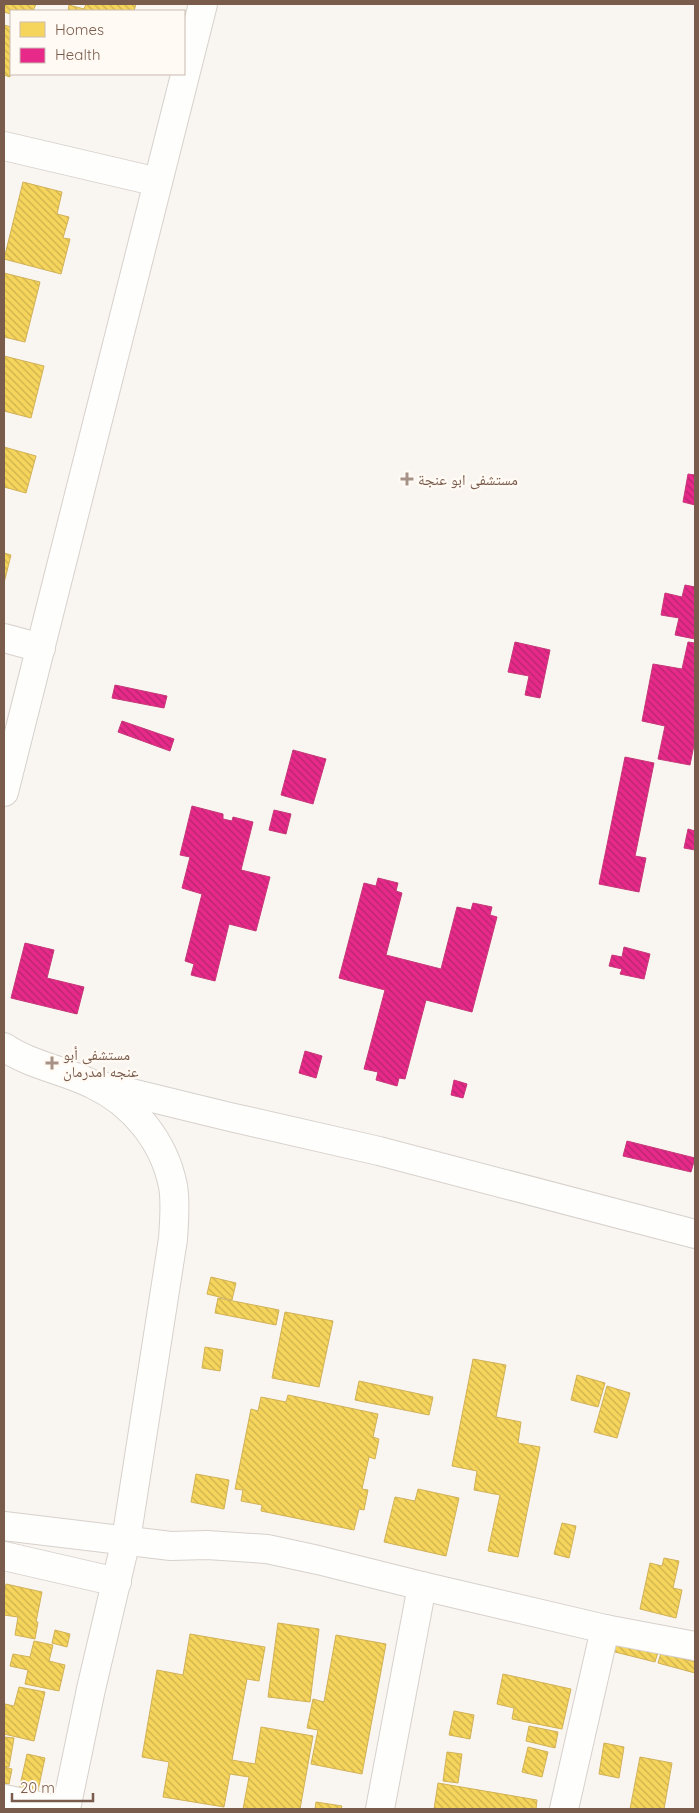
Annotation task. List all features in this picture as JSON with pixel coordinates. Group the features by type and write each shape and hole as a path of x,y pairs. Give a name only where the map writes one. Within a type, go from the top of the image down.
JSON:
{"street":[{"path":"4,792 203,4"},
{"path":"4,146 158,182"},
{"path":"4,638 41,648"},
{"path":"4,1047 19,1056 93,1084 230,1118 379,1151 695,1234"},
{"path":"66,1809 91,1689 126,1540 173,1240 175,1212 173,1186 165,1160 152,1136 136,1115 116,1097 93,1084"},
{"path":"4,1526 171,1546 207,1545 267,1550 318,1560 605,1629 695,1646"},
{"path":"4,1556 117,1582"},
{"path":"380,1809 422,1586"},
{"path":"564,1809 605,1629"},
{"path":"4,1799 54,1809"}],"building: Homes":[{"path":"4,4 36,4 33,10 10,10 10,14 4,12"},
{"path":"86,4 136,4 134,10 68,10 69,5 84,9"},
{"path":"4,25 10,27 10,77 4,75"},
{"path":"23,182 62,192 57,214 69,217 63,238 70,239 61,274 4,259"},
{"path":"4,273 40,282 25,342 4,337"},
{"path":"4,356 44,366 31,418 4,411"},
{"path":"4,447 36,456 26,493 4,487"},
{"path":"4,553 11,555 4,583"},
{"path":"211,1277 236,1283 232,1300 207,1294"},
{"path":"218,1298 279,1310 276,1325 215,1313"},
{"path":"285,1312 333,1321 319,1387 272,1378"},
{"path":"205,1347 223,1350 220,1371 202,1368"},
{"path":"473,1359 506,1365 496,1417 521,1422 518,1443 540,1447 518,1557 488,1551 500,1495 474,1490 477,1471 452,1466"},
{"path":"577,1375 605,1383 598,1407 571,1400"},
{"path":"359,1381 433,1397 429,1415 355,1400"},
{"path":"607,1386 630,1393 617,1438 594,1432"},
{"path":"288,1395 378,1414 373,1437 379,1439 375,1459 369,1457 362,1489 368,1490 364,1510 359,1509 354,1530 261,1511 262,1505 241,1501 243,1490 235,1489 251,1409 258,1411 261,1397 286,1402"},
{"path":"196,1474 229,1480 224,1509 191,1502"},
{"path":"418,1489 459,1498 446,1556 384,1542 395,1497 415,1501"},
{"path":"562,1523 576,1526 569,1558 554,1554"},
{"path":"664,1558 679,1561 673,1588 682,1590 676,1618 640,1609 650,1563 662,1566"},
{"path":"6,1584 42,1592 36,1622 38,1622 35,1639 15,1635 18,1617 4,1615"},
{"path":"278,1623 319,1629 310,1702 268,1697"},
{"path":"55,1630 70,1634 67,1647 52,1643"},
{"path":"190,1634 265,1647 259,1681 247,1679 232,1760 255,1764 261,1727 313,1736 300,1809 243,1809 249,1777 230,1774 224,1807 163,1797 169,1762 142,1757 157,1670 183,1675"},
{"path":"336,1635 386,1644 362,1774 311,1764 318,1730 307,1728 313,1699 324,1702"},
{"path":"610,1640 658,1652 655,1662 607,1650"},
{"path":"34,1641 53,1645 49,1661 65,1665 59,1691 25,1684 28,1670 10,1666 13,1654 30,1657"},
{"path":"661,1653 695,1662 695,1673 658,1663"},
{"path":"503,1674 571,1689 562,1729 512,1719 514,1708 497,1704"},
{"path":"19,1687 45,1692 34,1741 4,1734 5,1704 14,1706"},
{"path":"454,1711 474,1715 470,1739 449,1735"},
{"path":"529,1726 558,1732 555,1748 526,1741"},
{"path":"4,1737 14,1738 9,1767 4,1766"},
{"path":"604,1743 624,1747 619,1778 599,1774"},
{"path":"528,1747 548,1752 542,1777 522,1772"},
{"path":"447,1752 462,1754 458,1783 443,1781"},
{"path":"27,1754 45,1758 37,1795 19,1790"},
{"path":"640,1757 672,1763 664,1809 630,1809"},
{"path":"4,1767 12,1769 9,1784 4,1783"},
{"path":"438,1783 537,1800 536,1809 434,1809"},
{"path":"316,1802 342,1806 341,1809 315,1809"}],"building: Health":[{"path":"688,474 695,475 695,505 683,502"},
{"path":"685,585 695,587 695,639 675,635 679,618 661,615 665,593 682,597"},
{"path":"515,642 550,650 540,698 525,695 529,676 508,672"},
{"path":"688,642 695,643 695,740 690,765 658,759 665,726 642,721 653,664 682,669"},
{"path":"115,685 167,696 164,708 112,698"},
{"path":"122,721 174,739 170,751 118,732"},
{"path":"293,750 326,759 313,804 281,795"},
{"path":"625,757 654,763 635,856 646,858 639,892 599,884"},
{"path":"192,806 223,814 223,819 232,821 233,817 253,822 241,870 270,877 256,931 229,924 215,981 191,975 194,964 185,961 202,894 182,888 190,857 180,855"},
{"path":"274,810 291,814 286,834 269,830"},
{"path":"688,829 695,831 695,850 684,848"},
{"path":"378,878 398,883 396,891 402,893 386,955 441,969 457,907 471,910 473,903 492,907 490,915 497,917 472,1012 426,1000 405,1079 399,1078 397,1086 376,1080 378,1072 364,1069 385,990 339,978 364,883 376,886"},
{"path":"25,943 54,950 47,978 84,987 77,1014 11,998"},
{"path":"624,947 650,954 644,979 620,974 622,969 609,966 612,955 622,957"},
{"path":"305,1051 322,1056 316,1078 299,1073"},
{"path":"454,1080 467,1084 463,1098 451,1095"},
{"path":"627,1141 695,1158 691,1172 623,1156"}],"place":[{"name":"مستشفى ابو عنجة","path":"407,479"},
{"name":"مستشفى أبو عنجه امدرمان","path":"52,1063"}]}
